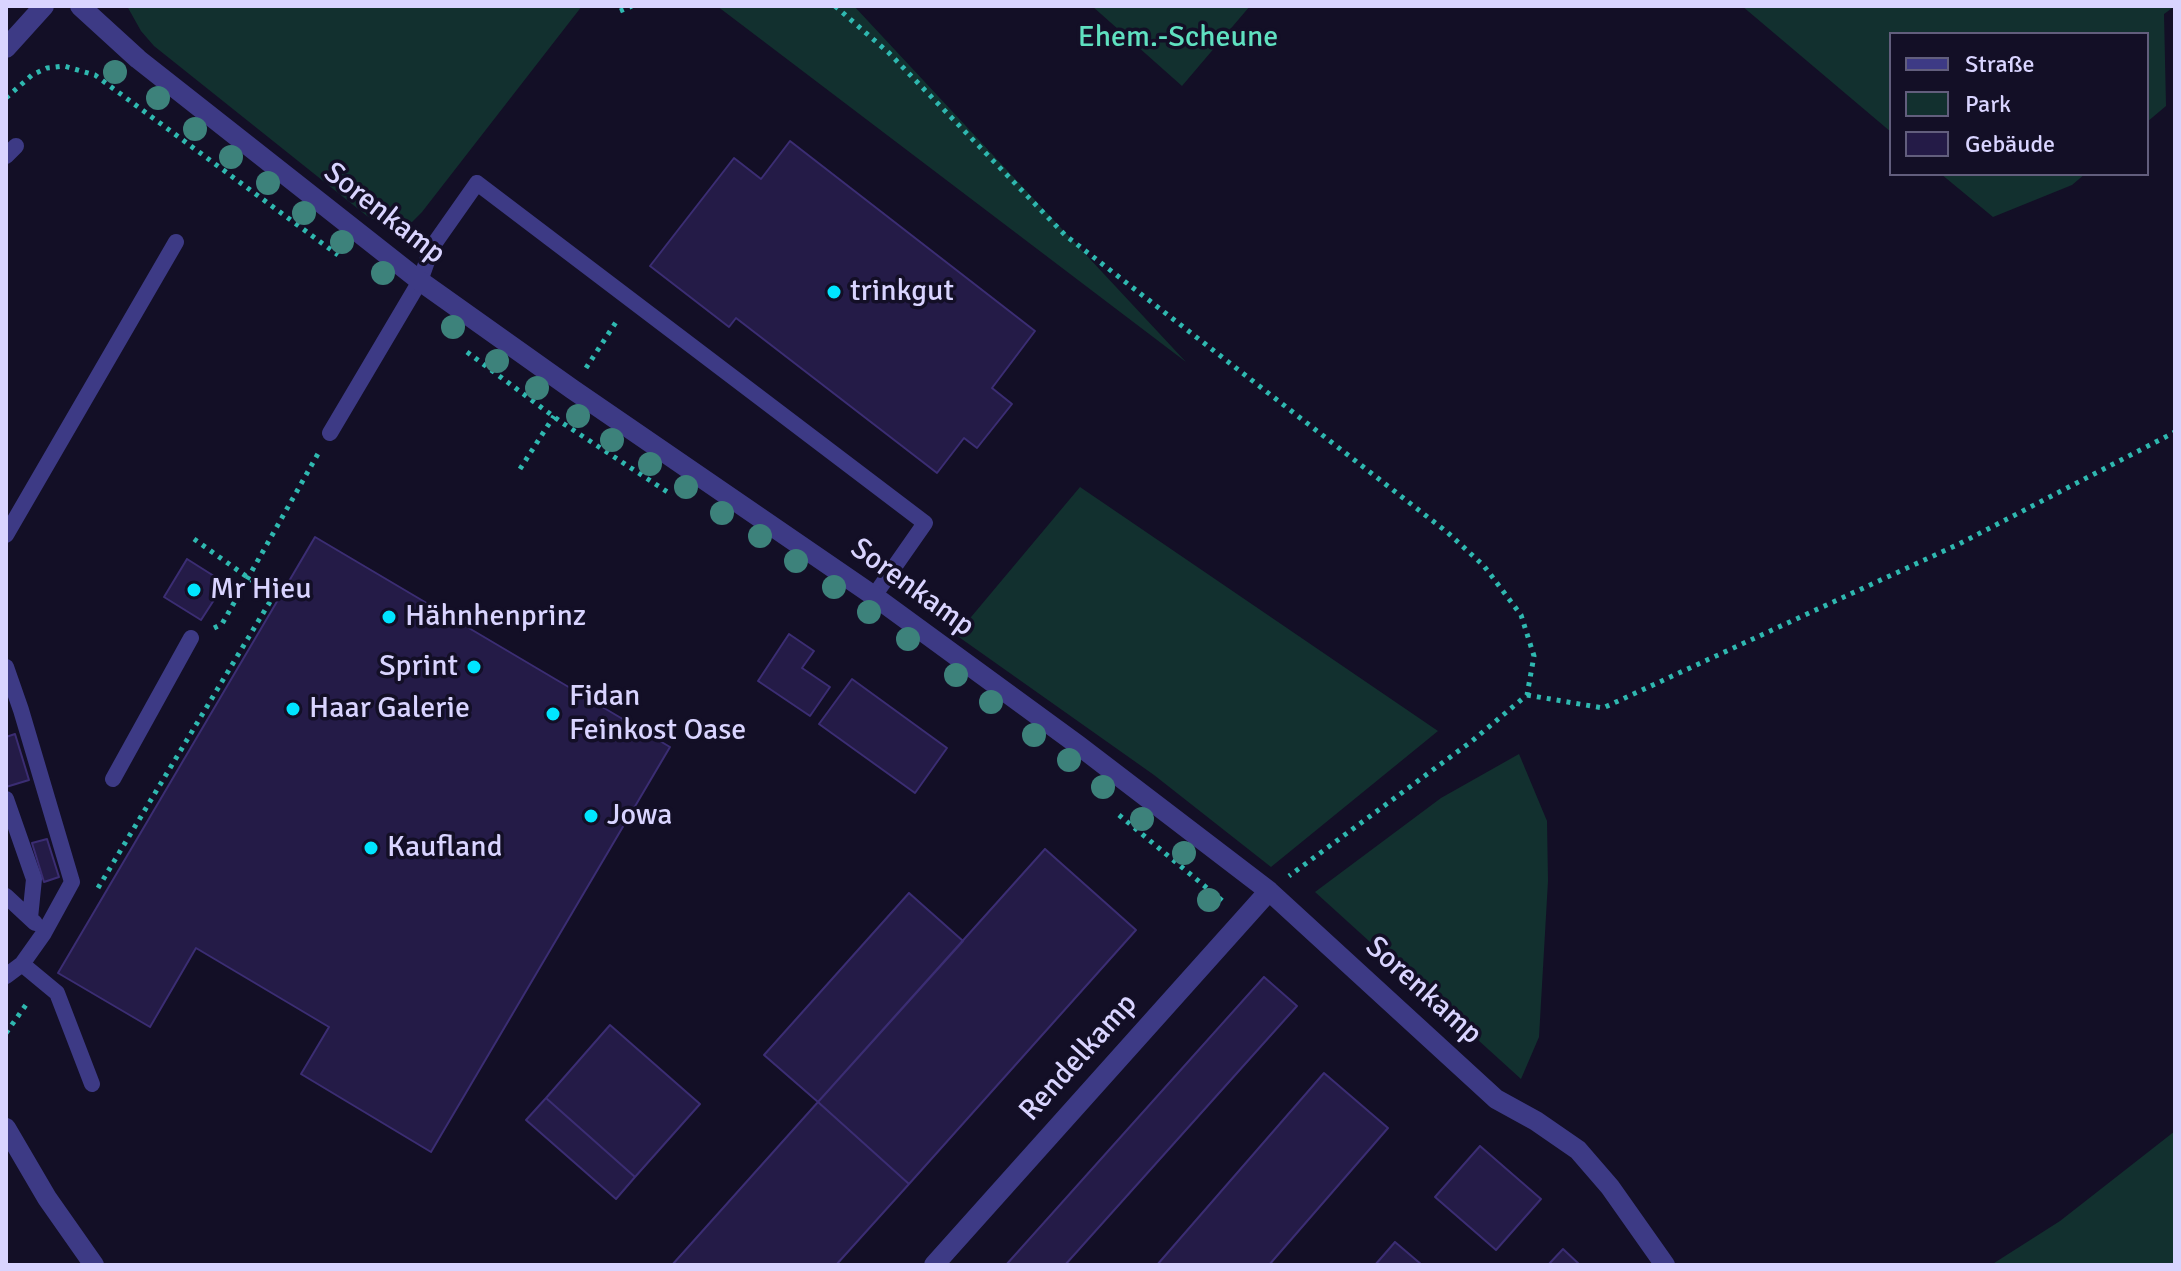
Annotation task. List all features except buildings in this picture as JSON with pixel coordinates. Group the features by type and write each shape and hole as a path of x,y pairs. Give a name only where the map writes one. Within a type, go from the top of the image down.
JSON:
{"street":[{"path":"6,48 44,6"},
{"name":"Sorenkamp","path":"80,6 138,59 420,281 874,596 1078,745 1269,891 1496,1099 1536,1121 1578,1150 1610,1187 1665,1265"},
{"name":"Rendelkamp","path":"934,1265 1269,891"},
{"path":"6,1128 47,1198 94,1265"}],"lane":[{"path":"330,433 420,281 432,247 477,183 925,523 874,596"},
{"path":"6,535 176,242"},
{"path":"113,779 191,638"},
{"path":"6,667 14,706 72,882 44,933 22,964 6,976"},
{"path":"6,799 34,879 30,918"},
{"path":"6,896 44,933"},
{"path":"22,964 57,993 92,1084"}],"path":[{"path":"620,11 632,6"},
{"path":"835,6 889,53 1065,235 1447,532 1484,566 1521,615 1534,656 1527,695 1472,741 1269,891"},
{"path":"6,98 32,75 47,68 64,66 95,75 344,260"},
{"path":"455,343 554,417 679,499"},
{"path":"1527,695 1603,708 1959,544 2175,432"},
{"path":"191,638 222,624 330,433"},
{"path":"90,901 276,597 194,539"},
{"path":"1118,814 1244,919"},
{"path":"6,1033 42,981"}],"green space":[{"path":"127,6 582,6 422,212 410,224 390,228 367,216 154,46"},
{"path":"717,6 854,6 1186,362"},
{"name":"Ehem.-Scheune","path":"1092,6 1250,6 1182,86"},
{"path":"1742,6 2175,6 2164,14 2166,106 2149,120 2149,32 1889,32 1889,130"},
{"path":"1943,176 2083,176 2072,185 1993,217"},
{"path":"1080,487 1438,731 1271,867 1154,775 956,635"},
{"path":"1519,754 1547,821 1548,881 1539,1037 1521,1079 1315,892 1441,798"},
{"path":"2175,1131 2175,1265 1991,1265 2060,1221"}],"place":[{"name":"trinkgut","path":"834,292"},
{"name":"Mr Hieu","path":"194,590"},
{"name":"Hähnhenprinz","path":"389,617"},
{"name":"Sprint","path":"474,667"},
{"name":"Haar Galerie","path":"293,709"},
{"name":"Fidan Feinkost Oase","path":"553,714"},
{"name":"Jowa","path":"591,816"},
{"name":"Kaufland","path":"371,848"}]}
